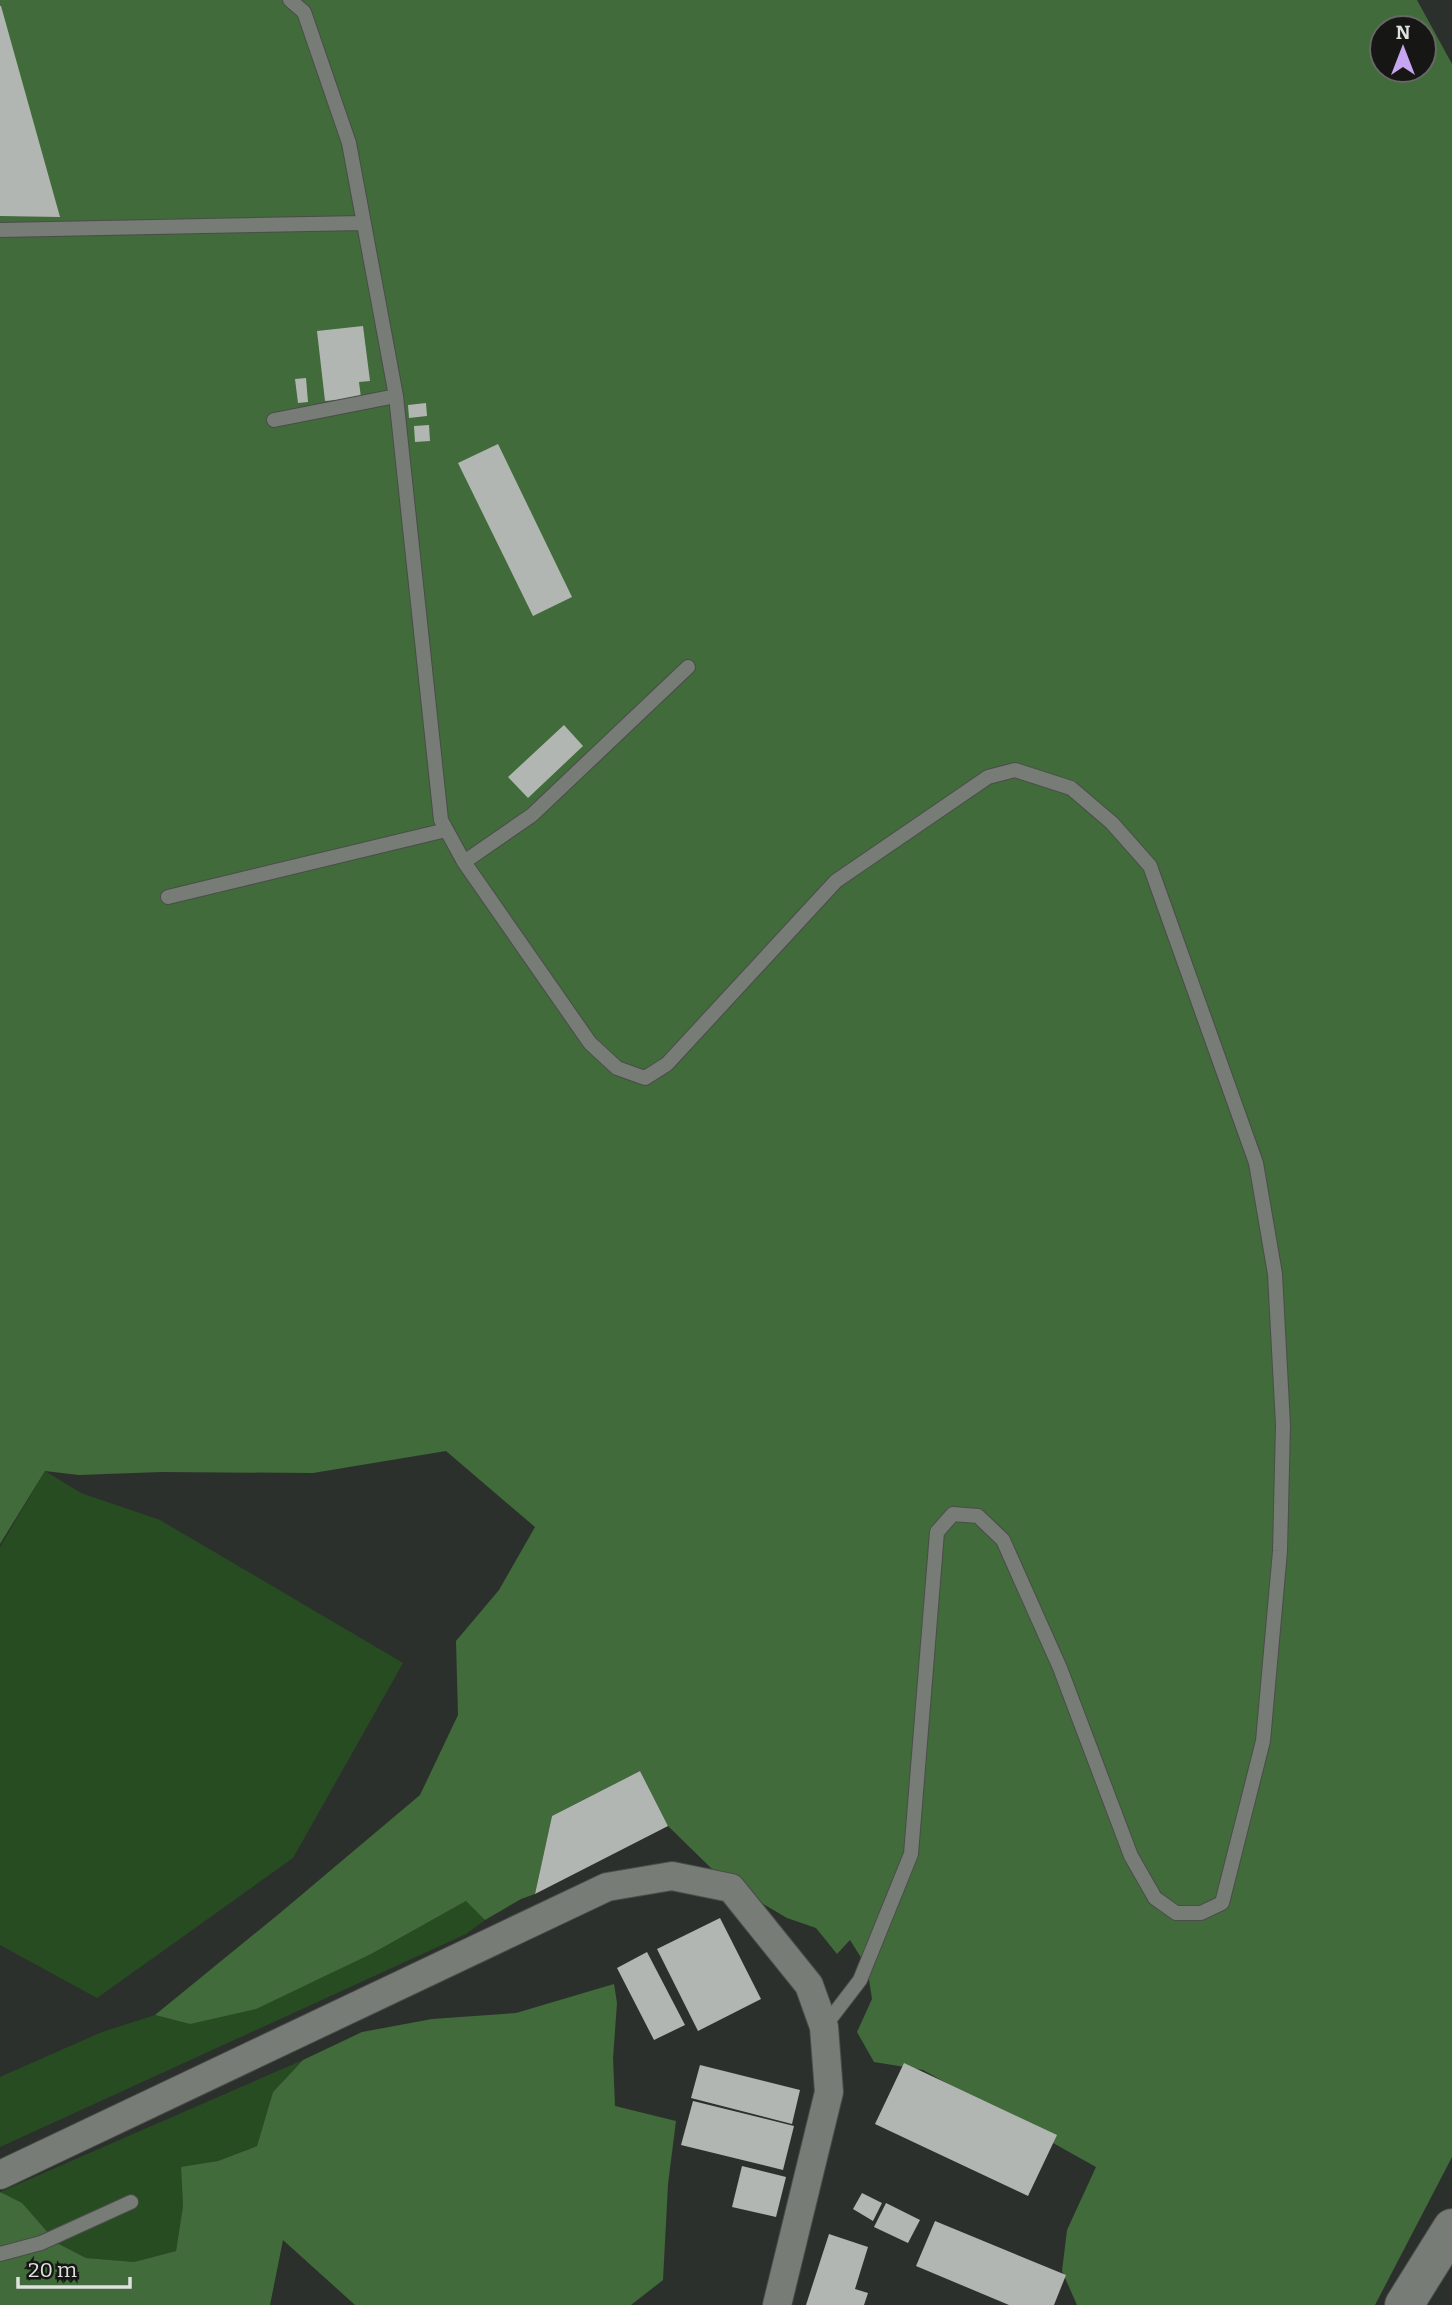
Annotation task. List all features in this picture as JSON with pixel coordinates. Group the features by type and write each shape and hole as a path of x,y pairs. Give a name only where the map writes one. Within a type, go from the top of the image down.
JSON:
{"street":[{"path":"0,2175 607,1887 672,1876 731,1888 809,1985 824,2028 829,2092 777,2305"},
{"path":"1404,2305 1452,2228"}],"lane":[{"path":"290,0 304,12 349,143 397,396 441,820 464,862 590,1043 617,1068 645,1078 667,1064 836,881 988,777 1016,771 1071,788 1112,823 1150,866 1256,1163 1275,1274 1283,1426 1280,1551 1263,1741 1222,1903 1201,1913 1177,1913 1155,1898 1131,1856 1060,1668 1003,1540 978,1516 953,1514 937,1532 911,1854 860,1980 824,2028"},
{"path":"0,230 364,223"},
{"path":"274,420 397,396"},
{"path":"464,862 531,816 688,667"},
{"path":"169,897 446,830"},
{"path":"0,2254 41,2243 131,2202"}],"green space":[{"path":"0,0 1417,0 1425,14 1368,14 1368,84 1438,84 1438,38 1452,64 1452,2157 1375,2305 1077,2305 1062,2271 1067,2230 1096,2167 923,2070 874,2062 857,2032 872,1999 867,1967 850,1940 837,1954 816,1928 787,1918 711,1868 668,1826 640,1771 552,1816 535,1894 485,1920 466,1901 373,1953 256,2009 190,2024 155,2015 420,1795 458,1715 456,1641 499,1590 535,1527 446,1451 313,1473 161,1472 79,1475 45,1471 0,1544"},
{"path":"45,1471 81,1493 160,1520 403,1663 293,1858 97,1998 0,1945 0,1547"},
{"path":"466,1901 485,1920 466,1934 0,2147 0,2077 102,2032 155,2015 190,2024 373,1953"},
{"path":"614,1984 617,2003 613,2058 615,2106 676,2121 668,2184 663,2280 631,2305 355,2305 283,2240 270,2305 0,2305 0,2192 22,2203 57,2243 86,2258 134,2262 176,2251 183,2206 181,2167 218,2161 257,2146 273,2092 303,2060 362,2032 432,2019 516,2013"},
{"path":"303,2060 273,2092 257,2146 218,2161 181,2168 183,2206 176,2251 134,2262 86,2258 57,2243 43,2227 0,2192"}],"building":[{"path":"1,6 60,217 0,216"},
{"path":"363,326 370,381 359,382 361,398 325,401 317,331"},
{"path":"306,378 308,402 298,403 295,379"},
{"path":"426,403 427,416 409,418 408,405"},
{"path":"429,425 430,441 415,442 414,426"},
{"path":"498,444 572,597 533,616 458,463"},
{"path":"564,725 583,746 528,798 508,777"},
{"path":"640,1771 668,1826 535,1894 552,1816"},
{"path":"720,1918 761,1999 698,2031 657,1949"},
{"path":"647,1952 685,2025 654,2040 617,1968"},
{"path":"904,2063 1057,2135 1028,2196 875,2124"},
{"path":"700,2065 800,2090 792,2124 691,2098"},
{"path":"693,2101 794,2126 783,2170 681,2145"},
{"path":"742,2166 786,2177 776,2217 732,2207"},
{"path":"862,2193 882,2203 873,2221 853,2209"},
{"path":"886,2203 920,2220 908,2243 874,2227"},
{"path":"935,2221 1066,2275 1054,2305 1009,2305 916,2266"},
{"path":"829,2234 868,2247 855,2289 868,2293 864,2305 806,2305"}]}
